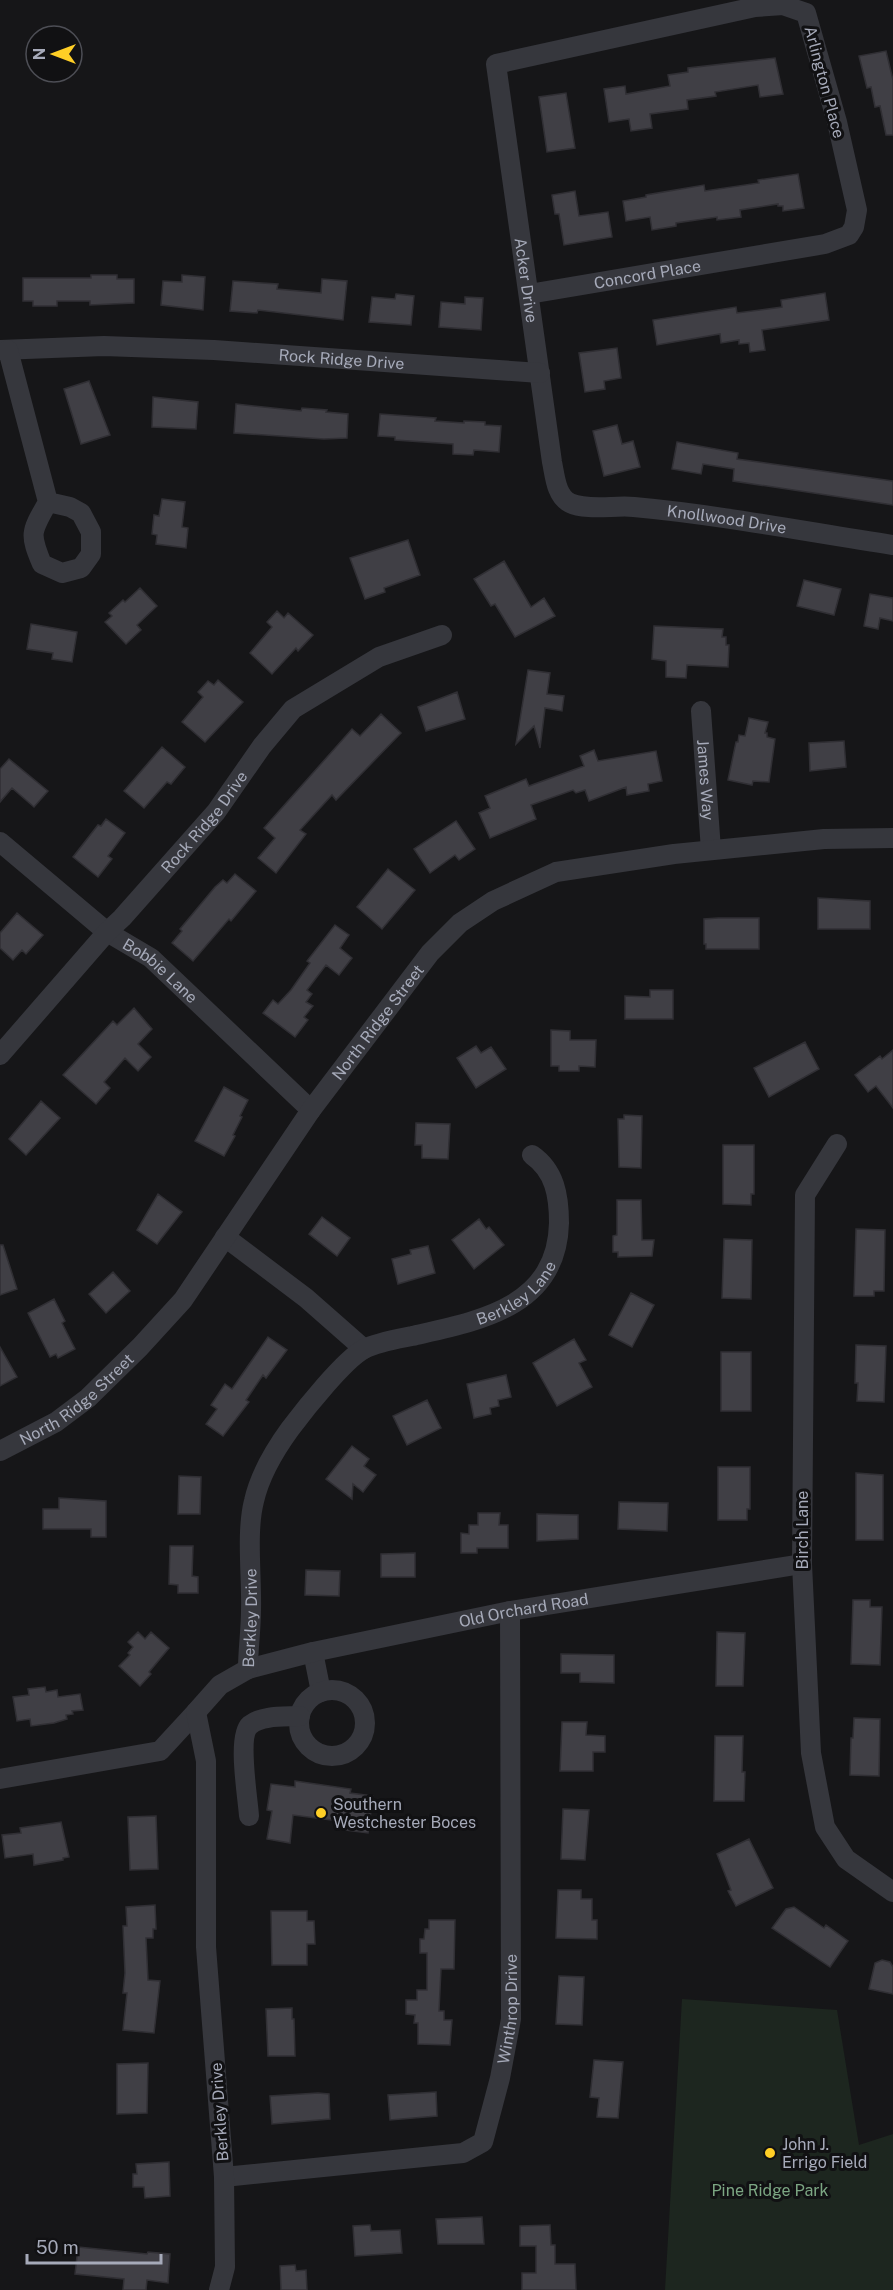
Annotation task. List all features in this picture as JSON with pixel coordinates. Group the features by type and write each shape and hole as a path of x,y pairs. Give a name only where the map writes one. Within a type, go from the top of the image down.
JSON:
{"street":[{"name":"Arlington Place","path":"496,64 755,7 783,5 806,13 837,122 857,210 854,227 849,235 825,244 765,253"},
{"name":"Acker Drive","path":"496,64 552,462 562,496"},
{"name":"Concord Place","path":"529,294 765,253"},
{"name":"Rock Ridge Drive","path":"4,350 104,346 214,350 540,373"},
{"path":"4,350 48,502"},
{"name":"Knollwood Drive","path":"562,496 569,502 580,506 632,507 741,521 893,545"},
{"name":"Rock Ridge Drive","path":"0,1055 216,812 262,746 293,709 379,657 442,635"},
{"name":"James Way","path":"702,711 711,850"},
{"name":"North Ridge Street","path":"0,1451 56,1422 88,1398 141,1347 183,1300 310,1110 430,953 460,923 493,900 556,872 711,850 824,839 893,838"},
{"name":"Bobbie Lane","path":"0,842 107,932 151,958 310,1110"},
{"name":"Birch Lane","path":"837,1144 805,1195 802,1564 811,1753 825,1827 846,1859 893,1892"},
{"name":"Berkley Lane","path":"364,1349 475,1322 514,1305 536,1287 549,1265 558,1238 559,1202 551,1175 543,1163 532,1155"},
{"path":"225,1237 306,1298 364,1349"},
{"name":"Berkley Drive","path":"219,2290 225,2267 224,2177 206,1947 206,1761 196,1712 220,1685 248,1669 253,1502 264,1469 298,1419 334,1376 364,1349"},
{"name":"Old Orchard Road","path":"248,1669 314,1652 510,1611 802,1564"},
{"name":"Winthrop Drive","path":"224,2177 463,2153 483,2142 500,2078 511,2019 510,1611"},
{"path":"314,1652 321,1692"},
{"path":"332,1690 342,1692 352,1697 359,1705 365,1725 363,1736 349,1752 328,1756 309,1746 303,1737 300,1716 304,1706 321,1692 332,1690"},
{"path":"0,1779 160,1751 196,1712"},
{"path":"249,1816 244,1752 245,1733 249,1725 260,1720 300,1716"}],"green space":[{"name":"Pine Ridge Park","path":"682,1999 837,2010 859,2145 893,2134 893,2290 665,2290"}],"building":[{"path":"886,51 893,80 893,135 886,135 880,106 875,107 871,87 867,88 859,56"},
{"path":"775,58 783,94 760,97 758,85 715,92 716,96 687,100 688,109 650,114 652,128 631,131 629,119 609,122 604,89 625,86 626,94 670,86 668,75 688,72 688,68"},
{"path":"566,93 575,148 547,152 539,97"},
{"path":"798,174 804,208 783,211 783,206 778,206 778,204 740,210 741,217 717,220 717,217 676,223 676,226 652,230 650,217 626,221 623,201 704,185 705,191 759,183 758,180"},
{"path":"575,191 579,216 608,212 612,237 564,245 559,214 555,214 552,195"},
{"path":"91,275 117,275 117,279 134,279 134,303 90,305 90,301 57,301 57,306 33,306 33,301 23,301 23,278 91,278"},
{"path":"182,275 205,277 203,310 161,305 163,281 182,282"},
{"path":"322,279 347,281 343,320 258,310 257,313 230,311 233,281 278,284 277,289 321,293"},
{"path":"825,293 829,320 762,330 765,350 750,352 749,343 739,344 739,340 721,343 720,334 657,345 653,320 736,307 737,313 782,307 781,300"},
{"path":"396,294 414,296 411,325 369,322 372,297 395,299"},
{"path":"465,297 483,298 481,330 439,327 441,302 465,304"},
{"path":"617,348 621,378 604,381 605,389 585,392 579,353"},
{"path":"89,381 110,435 81,444 64,389"},
{"path":"153,397 198,402 196,429 152,427"},
{"path":"236,404 301,411 302,408 327,410 326,412 348,414 347,438 324,439 234,433"},
{"path":"380,414 436,418 435,421 485,422 485,425 501,426 499,452 474,450 473,455 453,454 453,444 395,440 395,437 378,436"},
{"path":"617,425 622,444 633,441 640,467 604,476 593,431"},
{"path":"677,442 738,453 737,459 893,481 893,505 733,481 734,469 703,464 701,474 672,469"},
{"path":"162,499 185,502 182,527 188,528 186,548 156,544 157,535 152,534 154,515 159,516"},
{"path":"408,540 420,575 384,588 385,592 365,599 350,558"},
{"path":"504,561 531,607 544,598 555,616 515,637 495,604 491,606 474,579"},
{"path":"804,580 841,589 834,615 797,606"},
{"path":"140,588 157,606 137,625 141,630 126,644 105,622 112,616 109,613"},
{"path":"870,594 893,598 893,621 880,618 878,629 864,626"},
{"path":"277,611 284,618 288,613 313,635 298,651 296,648 272,674 250,653 272,627 267,622"},
{"path":"31,624 77,632 72,662 52,659 53,653 27,649"},
{"path":"654,626 723,629 722,637 726,637 726,645 729,645 728,667 687,665 686,678 666,677 666,661 652,659"},
{"path":"528,670 550,673 547,694 564,696 562,711 545,708 540,748 534,726 516,744"},
{"path":"218,680 243,702 205,742 182,722 203,697 198,692 208,681 214,685"},
{"path":"457,692 465,719 426,731 418,707"},
{"path":"381,714 401,733 336,800 332,795 300,830 306,834 276,873 258,858 275,838 264,828 352,729 360,736"},
{"path":"749,718 768,722 765,733 767,737 775,739 769,782 753,781 752,785 728,780 736,742 738,742 739,735 745,736"},
{"path":"844,741 846,767 810,771 809,743"},
{"path":"162,747 185,767 171,784 167,782 144,808 124,791"},
{"path":"594,750 598,761 656,751 662,781 648,784 649,791 627,795 626,787 589,801 585,790 576,793 573,790 531,805 536,819 490,838 479,813 490,808 485,796 526,779 529,786 584,766 580,756"},
{"path":"9,759 48,791 34,807 12,788 0,802 0,769"},
{"path":"106,819 125,833 108,856 112,859 98,877 73,857 98,825 101,826"},
{"path":"456,821 475,849 459,860 455,855 430,873 414,849"},
{"path":"388,869 415,890 382,929 357,907"},
{"path":"235,874 256,891 193,961 172,943 182,931 180,929 215,887 223,880 227,883"},
{"path":"818,898 870,901 870,929 818,929"},
{"path":"17,913 43,935 26,954 22,950 13,960 0,948 0,933"},
{"path":"759,918 759,949 706,949 704,919"},
{"path":"335,925 349,935 340,948 352,958 339,975 326,965 307,990 312,994 306,1002 313,1006 304,1017 308,1020 295,1037 263,1013 273,1000 278,1004 291,990 310,963 307,961"},
{"path":"650,990 673,990 673,1019 625,1019 625,996 650,997"},
{"path":"134,1008 152,1029 138,1044 151,1057 138,1071 125,1058 104,1082 110,1088 96,1104 63,1075 113,1021 117,1025"},
{"path":"551,1030 570,1031 570,1040 596,1040 595,1067 579,1066 579,1071 559,1071 559,1066 551,1066"},
{"path":"805,1042 819,1069 769,1097 754,1068"},
{"path":"476,1046 481,1053 491,1047 506,1069 476,1088 457,1058"},
{"path":"893,1050 893,1108 876,1086 868,1092 855,1075 880,1056 882,1059"},
{"path":"224,1087 248,1100 233,1135 235,1136 224,1156 195,1141"},
{"path":"41,1101 60,1118 26,1155 9,1139"},
{"path":"624,1115 642,1116 641,1168 619,1167 618,1119 624,1119"},
{"path":"416,1123 450,1124 448,1159 422,1158 422,1145 415,1145"},
{"path":"723,1145 754,1145 754,1194 751,1194 751,1205 723,1204"},
{"path":"158,1194 182,1212 157,1244 137,1230"},
{"path":"617,1200 641,1200 642,1240 654,1240 652,1256 618,1257 618,1252 613,1252 613,1236 617,1235"},
{"path":"322,1217 350,1238 337,1256 309,1234"},
{"path":"479,1219 486,1229 489,1227 504,1245 474,1269 452,1240"},
{"path":"856,1229 885,1230 884,1291 874,1291 874,1296 854,1296"},
{"path":"724,1239 752,1240 751,1299 722,1298"},
{"path":"0,1245 3,1245 17,1289 0,1295"},
{"path":"428,1246 435,1273 398,1284 392,1259 411,1254 410,1250"},
{"path":"113,1272 130,1291 106,1313 89,1294"},
{"path":"631,1293 654,1305 632,1347 609,1335"},
{"path":"54,1299 65,1321 62,1323 75,1349 58,1358 56,1354 50,1357 28,1313"},
{"path":"268,1337 287,1350 266,1378 263,1375 246,1400 249,1402 223,1436 206,1424 217,1409 211,1405 225,1384 232,1389"},
{"path":"574,1339 586,1360 579,1363 592,1387 557,1406 533,1363"},
{"path":"856,1345 886,1346 884,1402 857,1401"},
{"path":"0,1347 17,1377 0,1386"},
{"path":"721,1352 751,1352 751,1411 721,1411"},
{"path":"506,1375 511,1397 498,1400 499,1406 490,1408 491,1414 474,1418 467,1384"},
{"path":"427,1400 441,1428 407,1445 393,1416"},
{"path":"352,1446 369,1459 364,1466 376,1475 363,1492 353,1484 352,1499 326,1479"},
{"path":"718,1467 750,1467 750,1509 747,1509 747,1520 718,1520"},
{"path":"856,1473 883,1475 883,1540 856,1540"},
{"path":"179,1476 201,1477 200,1514 178,1514"},
{"path":"59,1498 106,1501 106,1537 91,1537 91,1529 43,1529 43,1509 59,1509"},
{"path":"619,1502 668,1503 667,1531 618,1529"},
{"path":"478,1513 500,1513 499,1525 508,1525 508,1548 477,1548 477,1553 461,1553 461,1533 469,1534 469,1525 478,1525"},
{"path":"537,1514 578,1515 578,1539 537,1541"},
{"path":"170,1546 193,1546 192,1576 198,1577 198,1593 178,1593 178,1585 169,1584"},
{"path":"415,1553 415,1577 381,1577 381,1554"},
{"path":"306,1570 340,1571 339,1596 305,1595"},
{"path":"853,1600 870,1600 870,1607 882,1607 880,1665 851,1664"},
{"path":"138,1632 145,1639 151,1632 169,1648 140,1686 119,1666 130,1655 128,1653 133,1647 128,1642"},
{"path":"717,1632 745,1633 743,1686 716,1686"},
{"path":"561,1654 614,1655 614,1683 580,1682 580,1673 561,1673"},
{"path":"45,1687 46,1692 57,1690 58,1697 80,1694 83,1710 72,1711 73,1714 66,1715 67,1719 54,1723 31,1726 30,1719 17,1721 13,1697 29,1695 28,1689"},
{"path":"854,1718 880,1719 879,1776 850,1775"},
{"path":"562,1722 587,1722 586,1735 605,1736 605,1752 593,1752 593,1771 560,1771"},
{"path":"715,1736 743,1736 744,1801 714,1801"},
{"name":"Southern Westchester Boces","path":"295,1781 351,1789 350,1793 373,1796 368,1833 346,1830 347,1822 293,1815 290,1843 267,1839 272,1811 267,1810 271,1784 295,1787"},
{"path":"563,1809 589,1810 585,1860 561,1859"},
{"path":"156,1816 158,1869 130,1870 128,1817"},
{"path":"61,1822 69,1857 34,1865 33,1854 5,1858 2,1835 21,1833 20,1828"},
{"path":"749,1839 773,1888 736,1906 728,1891 731,1890 717,1854"},
{"path":"558,1890 581,1890 581,1899 592,1899 592,1920 597,1920 597,1939 556,1938"},
{"path":"155,1905 156,1929 153,1929 153,1938 146,1938 148,1980 160,1981 154,2033 123,2030 127,1993 123,1993 125,1973 123,1926 127,1926 126,1907"},
{"path":"794,1907 824,1928 826,1925 848,1941 830,1967 772,1928 786,1909"},
{"path":"271,1911 307,1911 307,1921 314,1921 315,1944 307,1944 307,1965 272,1965"},
{"path":"429,1920 455,1920 454,1969 441,1969 439,2011 444,2011 444,2020 452,2020 450,2045 418,2044 418,2023 414,2023 415,2015 406,2014 406,2000 417,2000 417,1990 427,1990 427,1953 420,1953 420,1939 424,1939 425,1929 429,1929"},
{"path":"882,1960 890,1962 893,1967 893,1994 869,1989 875,1963"},
{"path":"559,1976 584,1977 582,2025 556,2024"},
{"path":"292,2008 295,2056 268,2056 266,2009"},
{"path":"594,2060 623,2062 618,2118 597,2117 599,2098 590,2097"},
{"path":"148,2063 147,2113 117,2114 117,2064"},
{"path":"436,2092 437,2116 390,2120 388,2095"},
{"path":"329,2094 330,2119 272,2124 270,2096"},
{"path":"169,2162 170,2196 145,2198 144,2187 133,2187 133,2174 137,2174 136,2164"},
{"path":"482,2217 484,2244 438,2244 436,2219"},
{"path":"370,2225 371,2231 400,2230 402,2253 355,2256 353,2226"},
{"path":"550,2225 551,2245 555,2245 555,2264 575,2264 576,2290 522,2290 522,2273 536,2273 536,2246 520,2246 520,2226"},
{"path":"78,2247 170,2254 168,2283 147,2280 146,2290 123,2290 124,2279 75,2274"},
{"path":"295,2265 296,2271 306,2270 307,2290 281,2290 280,2266"}],"place":[{"name":"Southern Westchester Boces","path":"321,1813"},
{"name":"John J. Errigo Field","path":"770,2153"}]}
